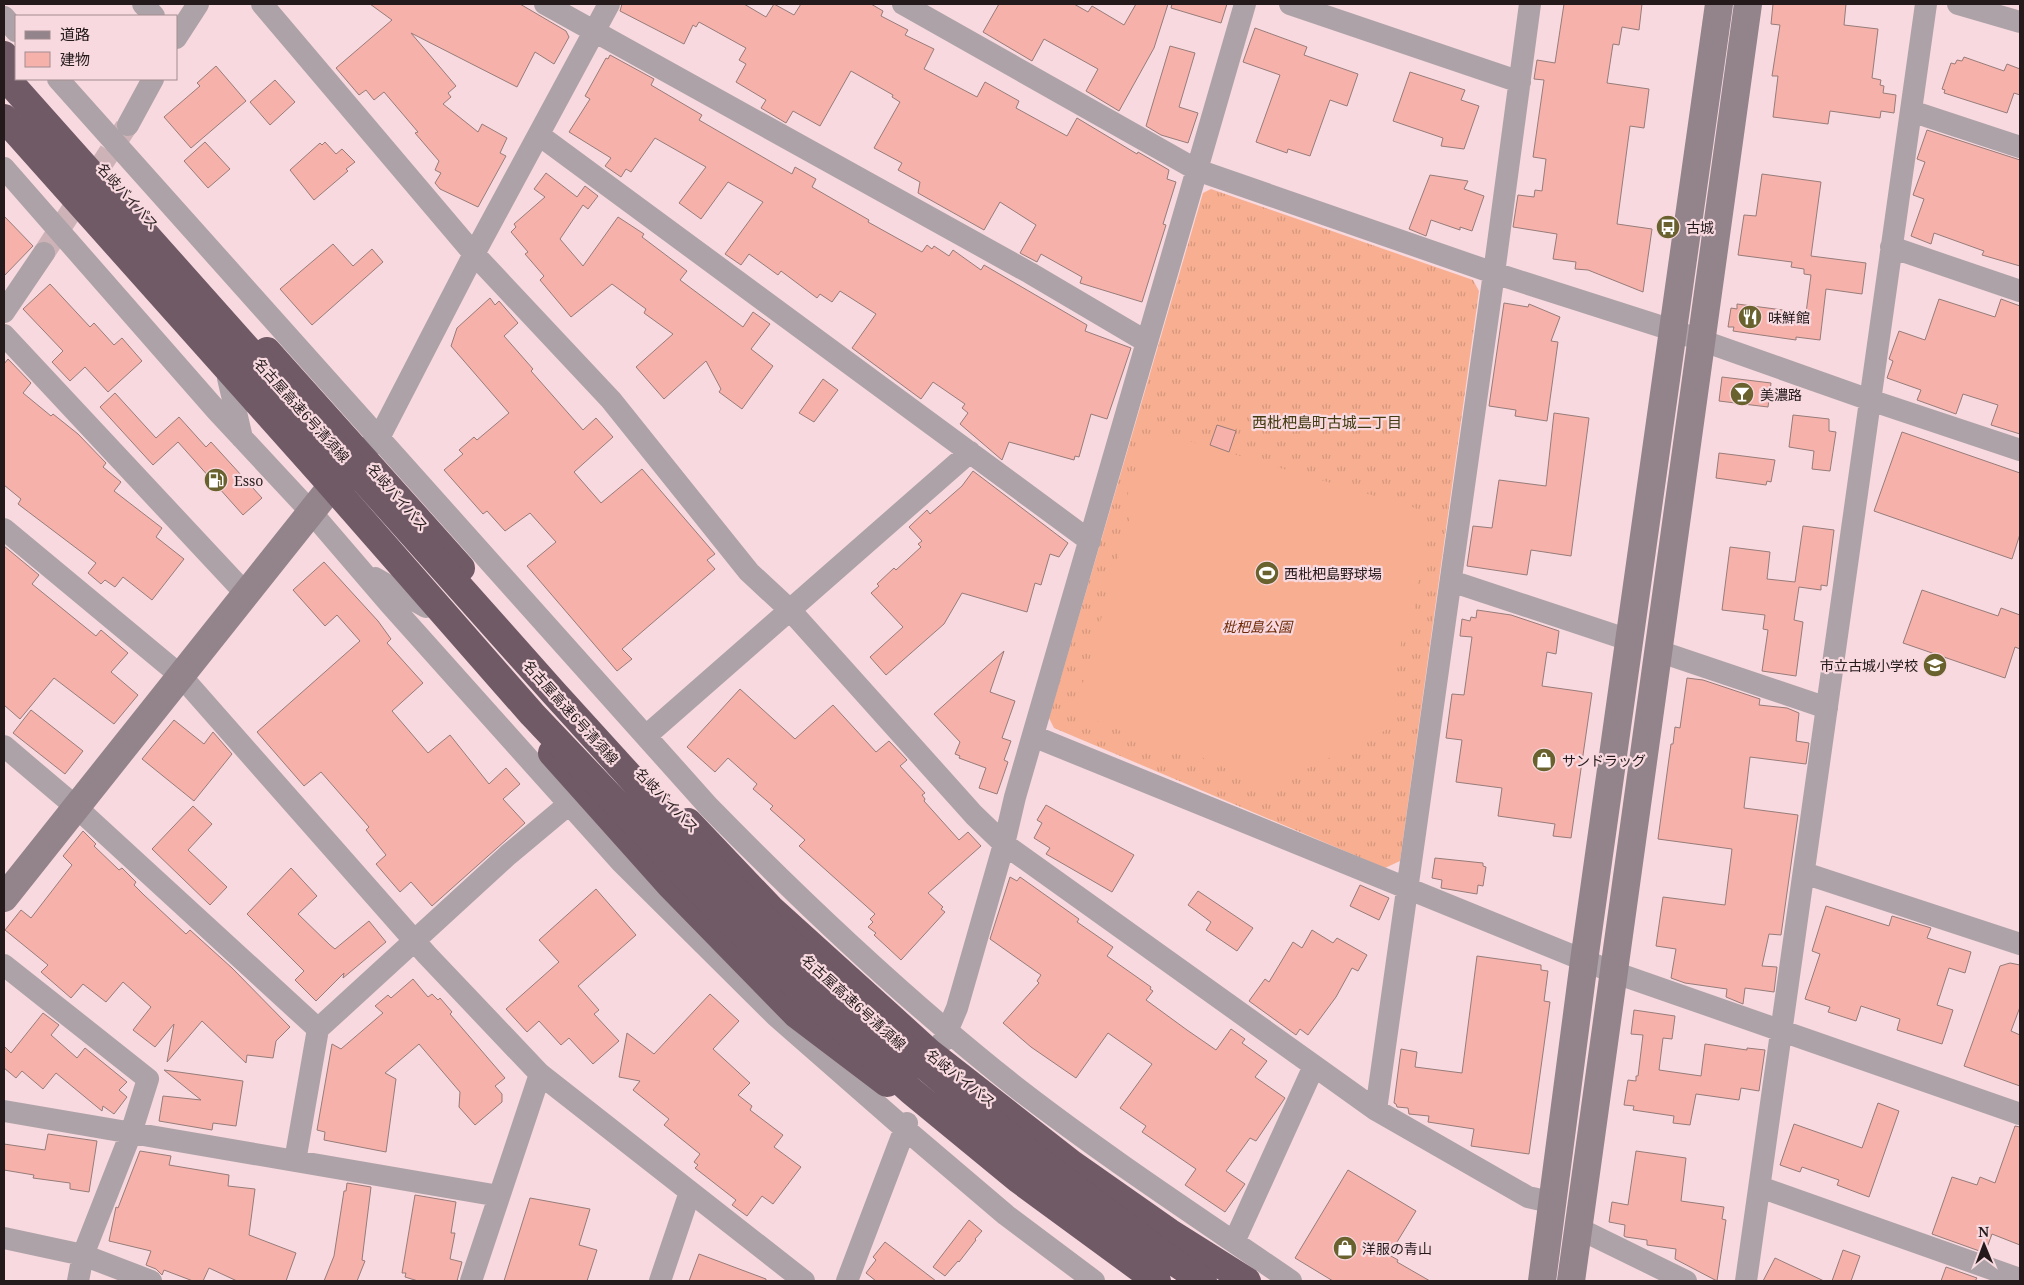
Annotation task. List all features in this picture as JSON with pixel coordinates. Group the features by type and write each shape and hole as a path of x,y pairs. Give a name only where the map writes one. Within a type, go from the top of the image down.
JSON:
{"highway":[{"path":"4,55 15,68"},
{"name":"名古屋高速6号清須線","path":"4,76 534,671 714,870 816,969 925,1066 1035,1158 1161,1253 1203,1281"},
{"name":"名岐バイパス","path":"25,80 370,446 623,753 770,908 930,1053 1072,1164 1169,1232 1247,1281"},
{"name":"名古屋高速6号清須線","path":"4,118 326,479 532,714 691,882 798,988 911,1091 1018,1179 1156,1281"},
{"path":"4,131 228,378 319,502 426,607 585,791 670,885 796,1014 911,1102 1137,1281"}],"street":[{"path":"143,4 153,15"},
{"path":"178,35 198,4"},
{"path":"262,4 474,254 611,400 749,572 790,610 967,808 1004,844 1376,1110 1528,1197 1554,1203"},
{"path":"545,4 1030,273 1148,342"},
{"path":"370,446 609,4"},
{"path":"903,4 1197,170 1494,272 1702,340 1870,400 2020,450"},
{"path":"945,1036 957,1008 1004,844 1015,797 1245,4"},
{"path":"1290,4 1520,82"},
{"path":"1376,1110 1530,4"},
{"path":"1542,1281 1554,1203 1584,961 1719,4"},
{"path":"1571,1281 1748,4"},
{"path":"1746,1281 1926,4"},
{"path":"1958,4 2020,22"},
{"path":"4,17 15,30"},
{"path":"59,80 370,446 646,736 709,807 784,884 945,1036 1073,1130 1291,1281"},
{"path":"128,124 153,80"},
{"path":"1911,111 2020,147"},
{"path":"539,135 1090,541"},
{"path":"4,168 243,439 319,502 360,570 621,862 776,1016 906,1126 1006,1215 1094,1281"},
{"path":"1891,247 2020,291"},
{"path":"4,312 44,252"},
{"path":"4,335 246,594"},
{"path":"228,378 243,439"},
{"path":"646,736 970,452"},
{"path":"4,898 319,502"},
{"path":"4,529 181,676 414,940 540,1074 804,1281"},
{"path":"360,570 426,607"},
{"path":"1451,581 1629,640"},
{"path":"1658,651 1827,708"},
{"path":"1033,736 1584,961 2020,1114"},
{"path":"4,746 76,808 318,1029"},
{"path":"295,1161 318,1029 508,854 569,804"},
{"path":"1804,873 2020,944"},
{"path":"4,965 148,1079 131,1133 83,1255 78,1281"},
{"path":"1234,1242 1314,1066"},
{"path":"471,1281 540,1074"},
{"path":"4,1111 499,1196"},
{"path":"847,1281 906,1126"},
{"path":"1760,1187 2020,1279"},
{"path":"660,1281 690,1192"},
{"path":"1578,1228 1686,1281"},
{"path":"4,1238 83,1255 151,1281"}],"green space":[{"name":"枇杷島公園","path":"1211,189 1473,280 1479,291 1400,861 1385,868 1054,728 1049,718 1203,193"},
{"name":"西枇杷島野球場","path":"1166,434 1415,508 1427,521 1412,626 1403,630 1388,729 1268,788 1186,750 1173,754 1075,711 1131,513 1123,510 1142,448"}],"building":[{"path":"370,4 520,4 566,31 569,37 554,64 535,52 517,87 411,33 456,86 448,93 451,97 443,104 478,132 482,124 507,138 500,153 506,156 478,207 440,189 435,183 441,173 435,170 439,161 415,133 418,132 384,92 374,100 366,90 359,95 336,68 392,20"},
{"path":"622,4 744,4 766,17 774,4 794,15 801,4 871,4 883,11 881,16 908,30 905,35 934,49 924,69 977,97 985,82 1019,101 1016,108 1067,136 1077,118 1137,154 1138,152 1169,170 1167,179 1176,182 1163,224 1166,225 1142,302 1080,283 1082,277 1041,254 1037,262 1020,253 1036,225 1000,202 984,230 918,193 920,182 898,170 902,163 874,148 900,102 892,97 893,95 851,71 820,126 793,111 786,123 761,108 766,100 736,82 746,64 739,60 746,48 699,22 696,27 693,25 684,44 620,11"},
{"path":"999,4 1074,4 1088,12 1092,6 1124,25 1136,4 1168,4 1154,48 1119,111 1086,91 1098,69 1044,39 1032,61 983,32"},
{"path":"1172,4 1227,4 1221,23 1171,8"},
{"path":"1564,4 1642,4 1639,30 1622,27 1619,45 1613,44 1607,83 1649,89 1644,128 1630,126 1617,224 1652,229 1643,292 1588,270 1575,269 1576,262 1553,259 1557,234 1513,227 1518,195 1534,197 1535,190 1542,191 1546,159 1533,157 1544,80 1534,79 1537,60 1555,63"},
{"path":"1773,4 1846,4 1844,25 1878,29 1872,78 1881,80 1880,85 1884,86 1883,93 1896,95 1894,113 1881,111 1880,118 1830,111 1828,124 1773,117 1778,76 1772,76 1780,25 1771,24"},
{"path":"1255,28 1307,47 1304,55 1358,74 1347,106 1330,100 1310,156 1288,149 1287,153 1256,142 1280,75 1243,62"},
{"path":"1170,46 1195,53 1179,107 1198,113 1188,143 1161,135 1146,126"},
{"path":"610,55 654,79 651,85 702,115 699,120 792,174 795,167 816,179 812,187 869,220 868,222 922,252 927,245 932,249 934,246 949,256 953,250 981,270 984,265 1087,325 1085,331 1131,348 1107,419 1091,414 1079,457 1075,456 1074,460 1009,442 1002,460 960,424 968,413 962,408 965,404 933,382 921,399 852,348 876,314 840,291 832,302 820,294 817,298 781,271 778,275 749,254 741,265 725,254 763,202 728,182 701,219 679,203 706,167 655,138 631,172 626,169 621,177 605,166 611,158 569,132 590,99 585,96 606,58 608,59"},
{"path":"1964,57 2004,71 2007,64 2020,69 2020,95 2014,93 2007,113 1944,93 1945,90 1942,89 1951,63 1955,64 1957,60 1962,61"},
{"path":"216,66 246,101 191,148 164,117 200,86 197,83"},
{"path":"1410,72 1465,90 1461,100 1479,106 1464,149 1441,146 1443,138 1393,121"},
{"path":"275,80 295,102 270,125 250,102"},
{"path":"1927,130 2020,160 2020,266 1982,255 1984,251 1934,233 1931,244 1911,236 1924,199 1913,195 1925,162 1917,159"},
{"path":"205,142 230,169 208,188 184,161"},
{"path":"325,142 336,154 342,149 355,162 346,169 348,171 314,200 290,170 320,143 322,145"},
{"path":"546,173 577,197 585,186 598,196 588,209 583,205 560,239 583,266 618,217 644,234 642,237 687,271 680,280 743,327 753,312 770,324 751,349 773,366 742,409 719,392 721,389 706,361 664,399 636,367 673,334 644,313 646,309 612,284 571,317 540,280 544,276 525,254 528,252 511,232 516,227 514,224 545,197 534,189"},
{"path":"1762,174 1821,182 1811,256 1866,263 1862,294 1826,289 1820,340 1796,337 1796,340 1733,331 1734,327 1728,327 1731,308 1737,309 1737,304 1806,313 1811,275 1804,274 1804,269 1791,267 1792,262 1738,255 1744,215 1756,216"},
{"path":"1430,175 1468,181 1464,189 1484,196 1472,231 1460,227 1460,230 1431,220 1426,236 1409,229"},
{"path":"4,216 33,246 4,276"},
{"path":"333,244 353,266 372,249 383,262 312,325 280,289"},
{"path":"50,284 90,327 94,323 114,345 122,338 142,361 108,392 85,367 70,381 52,362 63,351 23,309"},
{"path":"490,298 495,305 499,301 518,323 504,336 533,369 531,371 583,430 596,418 613,437 574,472 601,503 642,469 715,554 707,560 715,569 622,649 632,659 617,671 527,566 556,542 530,513 505,531 487,511 483,514 444,470 463,454 459,450 474,437 477,440 509,413 451,346 457,328"},
{"path":"1939,299 1995,317 2001,299 2020,306 2020,434 1991,425 1998,405 1963,394 1956,414 1917,400 1921,390 1887,378 1893,361 1889,359 1899,331 1925,340"},
{"path":"1504,303 1528,307 1529,304 1560,317 1551,341 1558,342 1547,421 1515,416 1516,410 1489,406"},
{"path":"8,359 31,383 23,393 51,416 53,414 78,434 106,463 103,467 121,482 114,491 162,528 156,537 184,559 152,600 123,577 115,587 105,580 101,584 88,573 96,563 18,504 21,499 4,485 4,364"},
{"path":"1722,377 1771,383 1768,407 1719,401"},
{"path":"823,379 838,390 814,422 799,413"},
{"path":"115,393 156,438 179,417 206,447 211,442 262,498 243,515 178,442 153,465 100,407"},
{"path":"1554,413 1589,418 1571,556 1531,550 1527,575 1467,566 1473,526 1492,528 1499,480 1546,486"},
{"path":"1793,415 1829,419 1829,431 1836,432 1830,471 1812,469 1814,451 1789,447"},
{"path":"1217,425 1236,431 1229,452 1210,445"},
{"path":"1902,432 2020,473 2020,534 2012,559 1874,511"},
{"path":"1719,453 1775,460 1771,482 1767,481 1766,485 1716,478"},
{"path":"973,471 1068,543 1059,557 1050,554 1041,585 1035,583 1027,612 962,593 944,624 886,675 870,657 903,627 871,593 879,586 877,584 894,568 896,570 921,547 918,544 922,541 909,527 927,510 930,514 962,486"},
{"path":"1803,526 1834,530 1827,586 1821,585 1821,590 1799,587 1794,620 1803,622 1796,676 1762,671 1768,630 1763,629 1765,615 1722,610 1730,547 1770,552 1767,579 1795,582"},
{"path":"4,546 39,575 32,584 96,636 101,630 128,653 111,672 138,695 114,724 54,678 20,719 4,705"},
{"path":"324,562 378,621 391,639 387,643 423,683 392,711 428,753 450,735 489,784 506,768 520,784 503,799 525,823 432,906 411,882 400,892 376,864 386,855 366,830 369,827 321,772 304,786 257,732 360,641 337,615 325,626 293,590"},
{"path":"1922,590 1998,616 2001,608 2020,615 2020,649 2015,647 2005,678 1903,643"},
{"path":"1477,610 1511,615 1559,631 1556,654 1547,652 1542,686 1592,693 1571,838 1553,836 1555,824 1498,816 1502,788 1456,782 1462,740 1446,738 1452,694 1464,695 1472,637 1460,636 1462,619 1470,621 1471,617 1476,618"},
{"path":"1004,651 990,692 1015,701 1002,738 1011,741 1004,760 1008,762 997,794 979,788 986,768 959,758 960,756 955,754 960,742 934,714"},
{"path":"1687,678 1703,680 1760,699 1759,705 1787,708 1799,713 1796,741 1809,743 1806,764 1750,757 1744,808 1798,815 1781,935 1769,934 1762,966 1777,967 1774,992 1745,988 1743,1004 1726,997 1727,989 1685,983 1671,978 1676,949 1656,946 1663,897 1725,905 1732,849 1658,839 1671,744 1673,744 1675,727 1680,728"},
{"path":"740,689 795,739 833,705 876,752 889,741 907,760 900,766 925,793 922,795 925,799 924,801 959,840 968,832 981,846 928,893 943,907 941,909 945,912 901,960 868,927 873,922 870,919 875,914 799,846 805,840 770,809 773,806 753,789 757,784 728,758 715,772 687,747"},
{"path":"31,710 83,751 65,774 13,733"},
{"path":"174,720 204,744 213,732 232,754 194,801 142,759"},
{"path":"1046,805 1134,855 1112,892 1046,854 1050,848 1034,838 1042,823 1037,820"},
{"path":"193,806 212,824 188,850 227,887 210,905 152,849"},
{"path":"83,831 96,844 94,846 119,870 122,868 136,882 134,885 144,895 186,934 190,930 232,968 290,1027 276,1041 273,1058 247,1055 246,1063 202,1021 167,1062 174,1024 155,1047 133,1030 151,1007 123,982 106,1002 83,984 71,998 41,972 48,965 5,930 21,910 31,918 72,865 63,856"},
{"path":"1435,858 1483,863 1483,866 1486,867 1483,886 1478,885 1477,894 1441,888 1442,880 1432,878"},
{"path":"291,868 317,896 298,914 335,949 369,921 386,942 343,978 344,973 316,1001 295,980 304,971 247,914"},
{"path":"1010,877 1017,881 1020,877 1079,919 1077,922 1113,947 1107,956 1151,987 1150,989 1153,991 1146,1000 1187,1030 1216,1050 1231,1029 1245,1039 1242,1043 1267,1061 1255,1077 1285,1098 1256,1141 1250,1138 1226,1171 1245,1184 1225,1212 1185,1185 1196,1169 1142,1132 1146,1126 1120,1108 1152,1064 1108,1033 1076,1078 1031,1047 1003,1023 1039,983 1037,981 1041,975 990,939"},
{"path":"1360,885 1389,898 1379,920 1350,906"},
{"path":"596,889 636,935 578,986 599,1010 594,1014 619,1041 593,1064 569,1038 561,1045 539,1021 527,1032 506,1009 559,962 539,940"},
{"path":"1198,891 1253,928 1237,951 1206,930 1211,922 1188,905"},
{"path":"1826,906 1889,926 1892,916 1931,928 1927,938 1971,952 1965,973 1949,968 1937,1005 1953,1010 1942,1044 1897,1030 1900,1019 1861,1006 1856,1021 1828,1012 1830,1007 1805,999 1820,954 1812,951"},
{"path":"1312,930 1333,943 1337,938 1367,955 1358,971 1352,968 1336,997 1308,1035 1300,1029 1296,1035 1249,1001 1265,979 1269,982 1293,942 1302,948"},
{"path":"1477,956 1541,965 1541,970 1548,971 1544,1001 1550,1002 1529,1154 1471,1146 1474,1129 1428,1122 1429,1116 1409,1114 1408,1108 1397,1107 1394,1103 1401,1049 1417,1052 1415,1067 1462,1073"},
{"path":"2010,963 2020,965 2020,1007 2011,1031 2020,1035 2020,1086 1964,1066 2000,966"},
{"path":"413,979 428,997 432,994 438,1000 440,998 452,1012 450,1014 505,1078 495,1086 502,1094 502,1102 475,1125 459,1107 460,1092 419,1044 385,1073 396,1079 386,1152 324,1140 325,1132 317,1130 332,1044 341,1049 383,1013 375,1006 388,995 391,998"},
{"path":"710,994 739,1021 713,1049 750,1083 738,1095 752,1106 750,1110 783,1135 774,1147 801,1167 773,1204 762,1196 747,1216 732,1205 736,1200 695,1168 698,1165 694,1162 700,1154 664,1125 669,1119 633,1090 640,1081 619,1077 627,1033 654,1054"},
{"path":"1634,1010 1675,1016 1672,1039 1663,1038 1659,1070 1701,1076 1705,1044 1747,1050 1747,1048 1765,1050 1759,1091 1741,1088 1739,1100 1696,1094 1690,1125 1673,1123 1674,1116 1633,1110 1634,1106 1624,1105 1628,1080 1636,1081 1636,1076 1638,1076 1643,1035 1631,1034"},
{"path":"43,1013 59,1025 51,1035 77,1058 85,1048 127,1082 119,1090 127,1097 114,1114 103,1106 102,1111 56,1073 43,1089 22,1071 16,1078 4,1068 4,1046 11,1053"},
{"path":"164,1070 243,1081 236,1126 213,1123 212,1130 159,1121 163,1096 201,1100"},
{"path":"1878,1103 1899,1111 1869,1197 1837,1185 1839,1180 1802,1167 1800,1172 1780,1165 1794,1124 1862,1148"},
{"path":"2015,1126 2020,1127 2020,1245 1992,1234 1985,1253 1932,1234 1952,1177 1977,1185 1980,1177 1995,1183"},
{"path":"48,1134 97,1141 89,1192 70,1189 70,1183 33,1178 34,1175 4,1170 4,1144 45,1150"},
{"path":"140,1151 171,1156 169,1165 229,1175 228,1186 255,1189 249,1235 296,1253 286,1281 237,1281 209,1268 203,1281 193,1281 164,1270 162,1275 156,1269 146,1265 151,1251 109,1241 116,1207 118,1208"},
{"path":"1636,1151 1686,1158 1681,1201 1724,1207 1722,1219 1726,1220 1717,1281 1675,1259 1676,1249 1647,1245 1647,1240 1626,1237 1624,1236 1625,1225 1609,1222 1612,1202 1628,1205"},
{"path":"1348,1170 1416,1211 1389,1255 1398,1260 1397,1262 1430,1281 1333,1281 1295,1258"},
{"path":"347,1183 371,1187 362,1260 365,1261 357,1281 324,1281 334,1256 344,1191 346,1191"},
{"path":"415,1195 456,1202 451,1233 455,1233 450,1259 462,1262 457,1281 418,1281 405,1277 406,1273 402,1273"},
{"path":"530,1198 590,1209 579,1245 597,1250 587,1281 504,1281"},
{"path":"969,1220 982,1231 959,1262 945,1276 933,1267"},
{"path":"885,1242 936,1281 876,1281 866,1273 876,1260 873,1257"},
{"path":"1843,1250 1860,1256 1851,1281 1832,1281"},
{"path":"699,1254 766,1279 766,1281 689,1281"},
{"path":"1775,1258 1824,1281 1763,1281"},
{"path":"1946,1267 1977,1278 1975,1281 1941,1281"}],"tunnel":[{"path":"44,253 126,127"}],"place":[{"name":"古城","path":"1668,227"},
{"name":"味鮮館","path":"1750,317"},
{"name":"美濃路","path":"1742,394"},
{"name":"Esso","path":"216,480"},
{"name":"西枇杷島野球場","path":"1267,573"},
{"name":"市立古城小学校","path":"1935,665"},
{"name":"サンドラッグ","path":"1544,760"},
{"name":"洋服の青山","path":"1345,1248"}],"district":[{"name":"西枇杷島町古城二丁目","path":"1327,422"}]}
